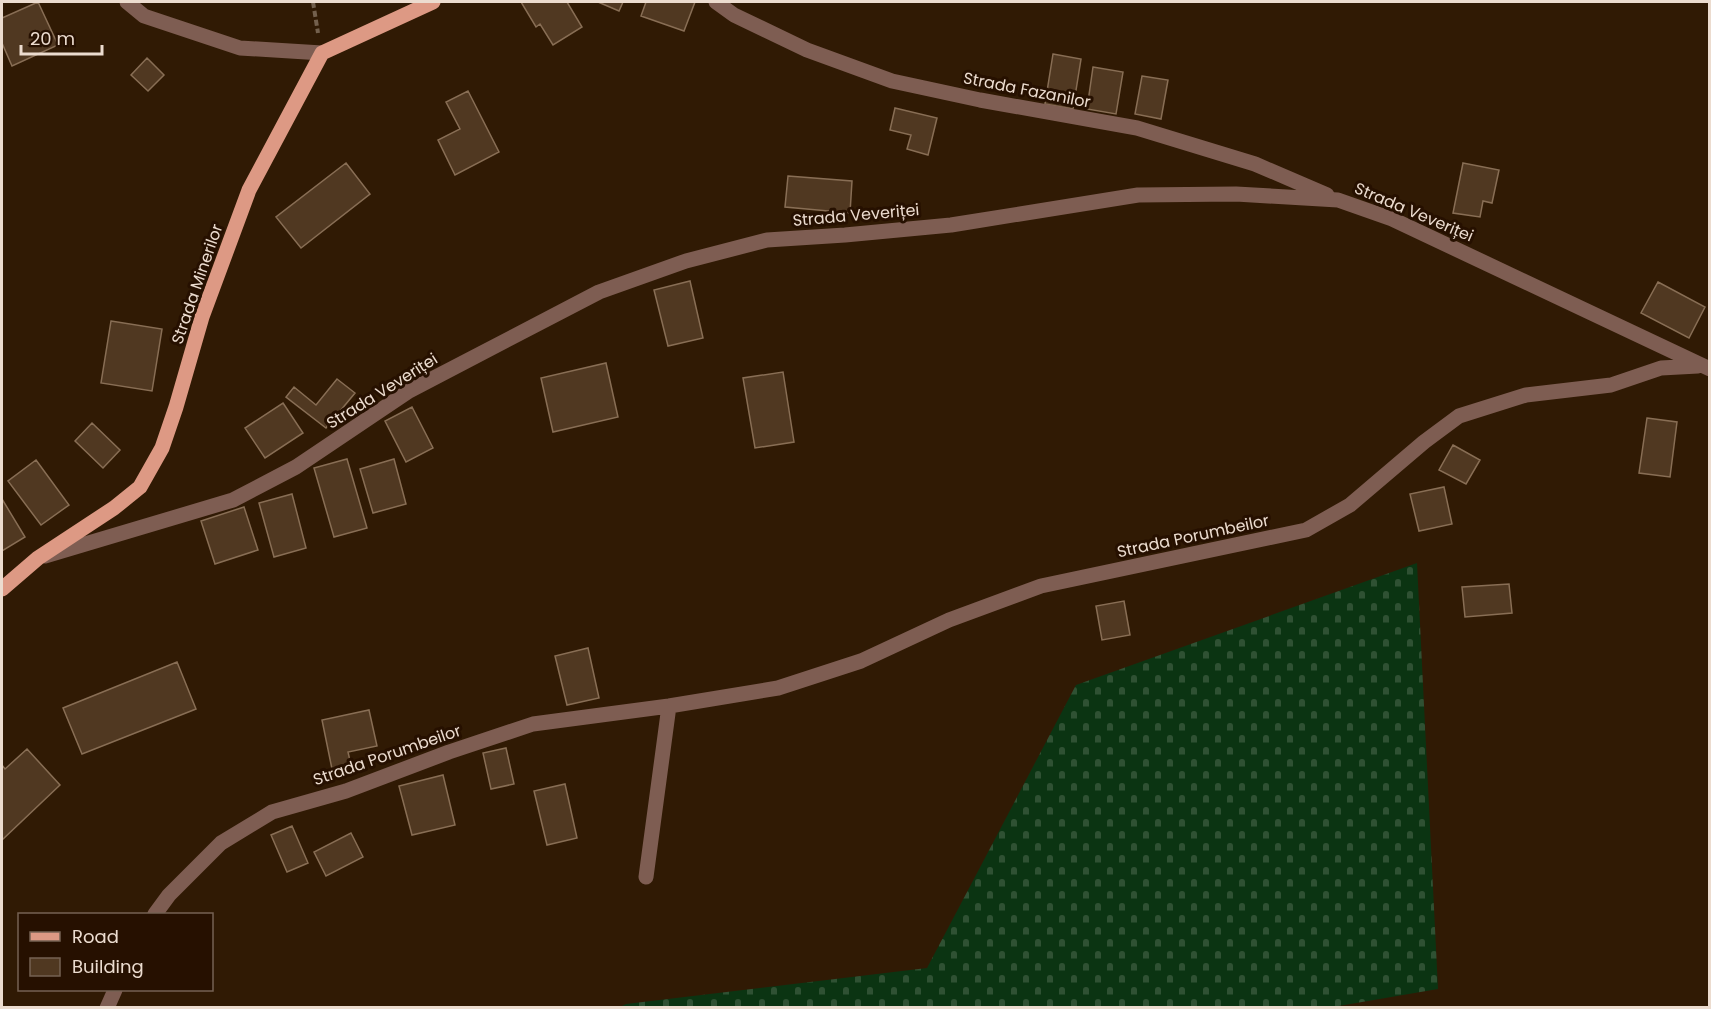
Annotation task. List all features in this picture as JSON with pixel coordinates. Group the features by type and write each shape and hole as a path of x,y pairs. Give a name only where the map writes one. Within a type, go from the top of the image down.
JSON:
{"main road":[{"path":"322,53 433,2"},
{"name":"Strada Minerilor","path":"2,590 38,558 114,508 140,487 162,448 202,317 249,190 322,53"}],"street":[{"path":"127,2 144,16 240,48 322,53"},
{"name":"Strada Fazanilor","path":"716,2 734,15 807,50 892,81 980,100 1137,128 1255,164 1338,200"},
{"name":"Strada Veveriței","path":"38,558 233,500 296,467 409,391 496,344 599,292 686,261 767,240 951,225 1138,195 1236,194 1338,200 1392,219 1705,368"},
{"name":"Strada Porumbeilor","path":"156,913 169,894 221,843 272,812 346,791 449,752 533,724 669,706 778,688 861,661 949,620 1041,586 1306,530 1350,505 1424,442 1460,416 1526,395 1611,385 1661,368 1705,368"},
{"path":"646,877 669,706"},
{"path":"107,1008 115,991"}],"path":[{"path":"313,2 322,53"}],"green space":[{"path":"1417,563 1438,989 1327,1008 620,1007 626,1004 927,968 1076,685"}],"building":[{"path":"38,2 58,45 12,66 2,43 2,18"},
{"path":"521,2 567,2 582,27 553,45 540,24 536,27"},
{"path":"598,2 623,2 619,11"},
{"path":"646,2 695,2 684,31 641,16"},
{"path":"1053,54 1081,59 1073,109 1045,104"},
{"path":"147,58 164,75 148,91 131,75"},
{"path":"1093,67 1123,72 1116,114 1087,109"},
{"path":"1142,76 1168,80 1161,119 1135,114"},
{"path":"468,91 499,152 455,175 438,140 460,129 446,102"},
{"path":"895,108 937,118 928,155 907,149 911,135 890,130"},
{"path":"346,163 370,194 301,248 276,217"},
{"path":"1463,163 1499,170 1492,203 1483,201 1480,217 1453,213"},
{"path":"788,176 852,181 850,213 785,207"},
{"path":"690,281 703,338 668,346 654,290"},
{"path":"1658,282 1705,307 1689,338 1641,313"},
{"path":"111,321 162,329 152,391 101,383"},
{"path":"606,363 618,417 553,432 541,378"},
{"path":"783,372 794,442 755,448 743,378"},
{"path":"337,379 355,393 326,428 286,397 294,387 316,405"},
{"path":"283,403 303,433 265,458 245,428"},
{"path":"412,407 433,448 406,462 385,421"},
{"path":"1647,418 1677,422 1670,477 1639,473"},
{"path":"92,423 120,450 103,468 75,441"},
{"path":"1453,445 1480,460 1466,484 1439,470"},
{"path":"347,459 367,528 334,537 314,468"},
{"path":"394,459 406,504 373,513 360,469"},
{"path":"36,460 69,505 41,525 8,481"},
{"path":"1444,487 1452,524 1419,531 1410,494"},
{"path":"292,494 306,548 274,557 259,503"},
{"path":"2,499 25,537 2,551"},
{"path":"244,507 258,550 215,564 201,521"},
{"path":"1509,584 1512,613 1465,617 1462,587"},
{"path":"1124,601 1130,635 1102,640 1096,606"},
{"path":"588,648 599,698 567,705 555,656"},
{"path":"177,662 196,709 82,754 63,708"},
{"path":"369,710 377,746 348,752 351,765 332,769 322,720"},
{"path":"506,748 514,784 491,789 483,753"},
{"path":"27,749 60,785 2,840 2,765 5,769"},
{"path":"443,775 455,825 412,835 399,786"},
{"path":"565,784 577,838 547,845 534,791"},
{"path":"292,826 308,863 287,872 271,835"},
{"path":"351,833 363,857 326,876 314,852"}]}
